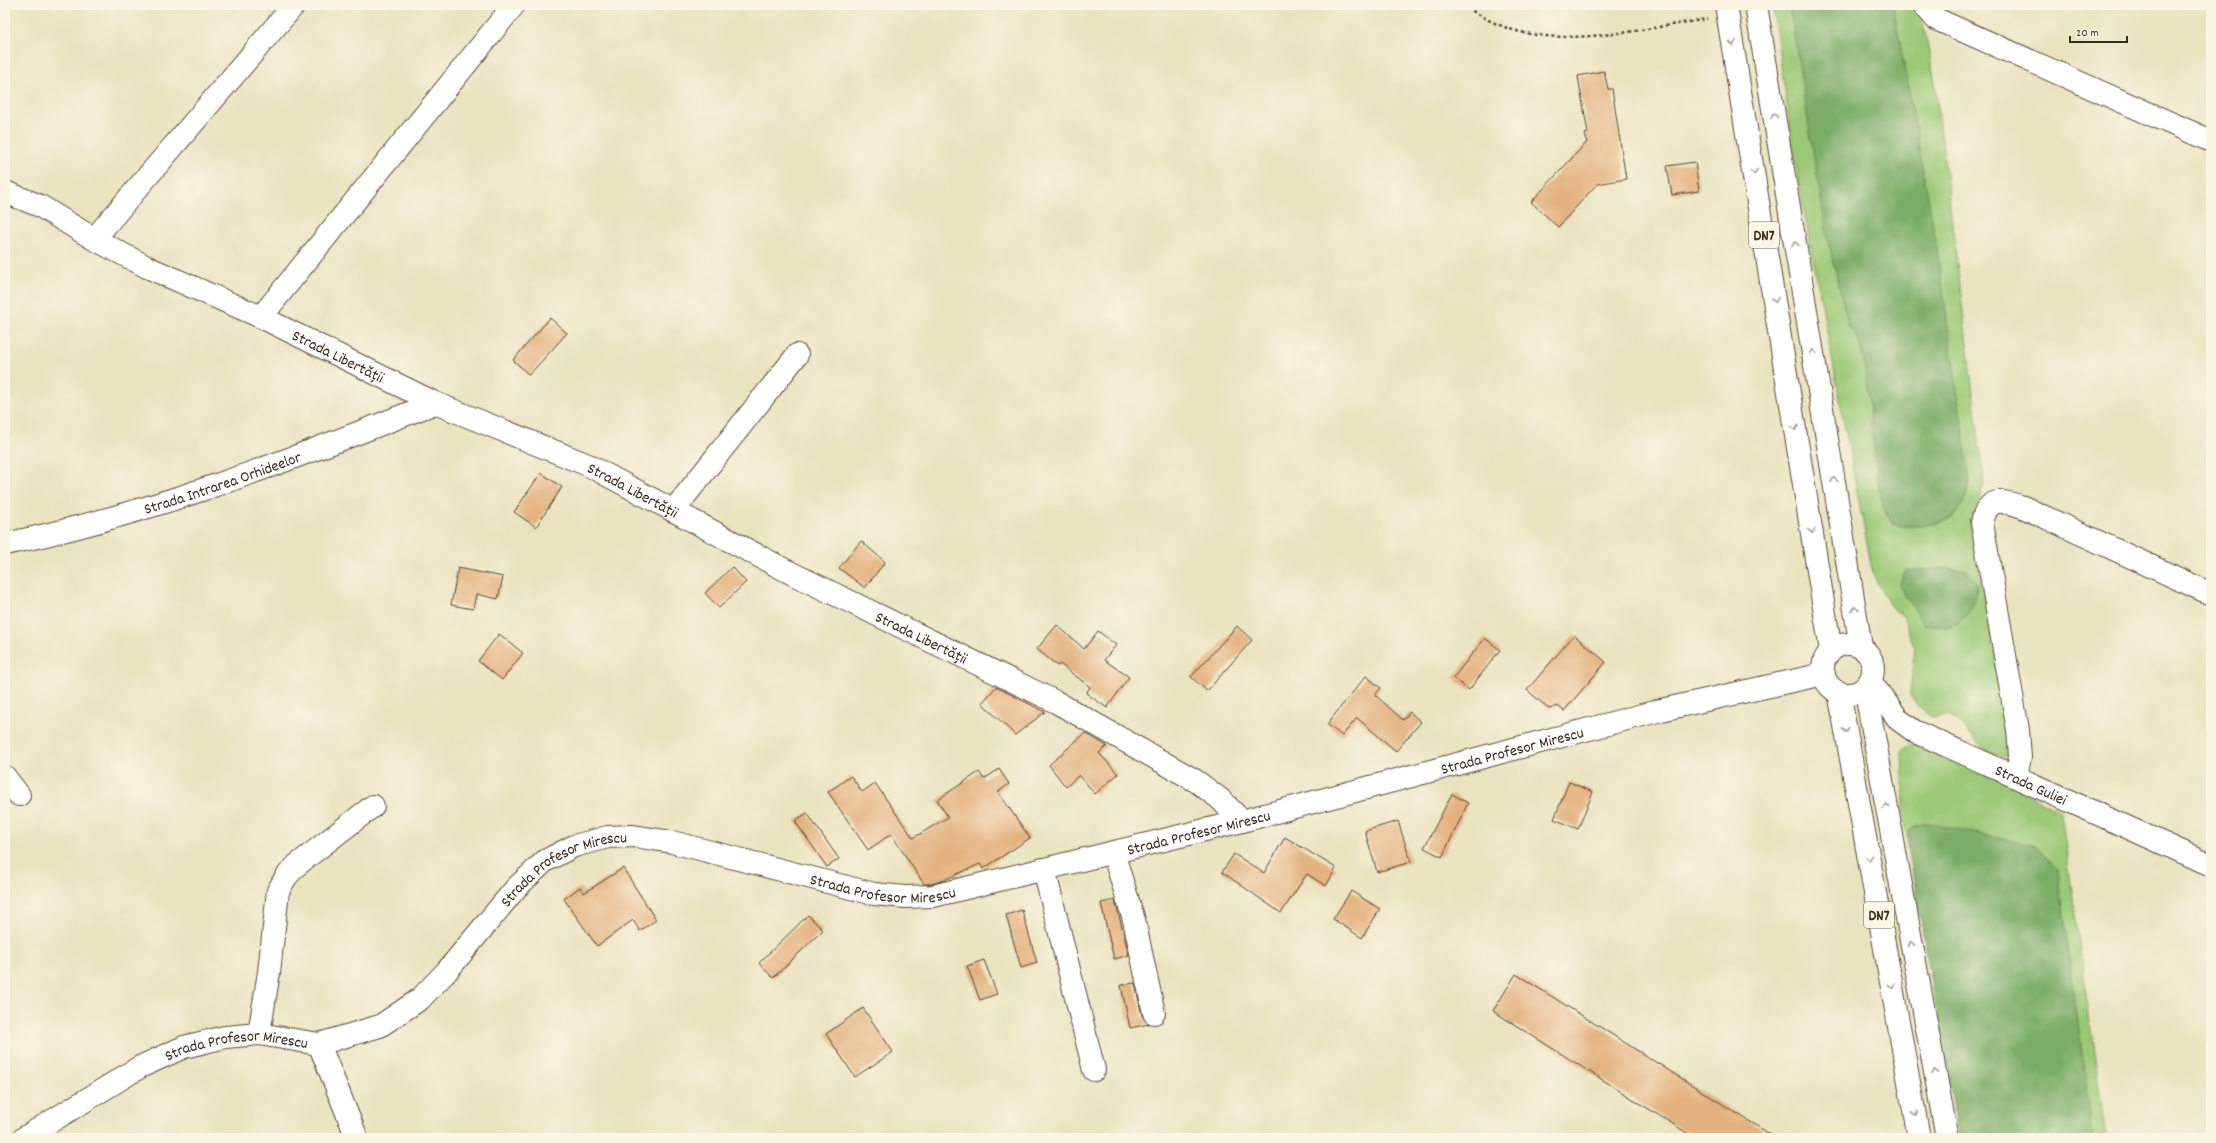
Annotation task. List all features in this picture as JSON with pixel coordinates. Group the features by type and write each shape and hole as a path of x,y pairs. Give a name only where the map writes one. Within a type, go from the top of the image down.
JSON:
{"street":[{"path":"94,239 294,5"},
{"path":"261,317 514,5"},
{"name":"DN7","path":"1756,5 1861,647 1867,653 1873,666 1868,684 1947,1138"},
{"path":"1924,5 1936,19 2211,141"},
{"name":"DN7","path":"1727,10 1831,651 1824,666 1824,674"},
{"name":"Strada Libertății","path":"5,192 40,206 94,239 146,267 261,317 435,403 588,465 854,604 1056,702 1160,759 1196,781 1220,799 1242,821"},
{"path":"673,510 797,355"},
{"name":"Strada Intrarea Orhideelor","path":"5,544 74,529 204,489 435,403"},
{"path":"2016,777 2020,757 2018,730 1982,523 1985,510 1992,503 2004,501 2023,507 2211,594"},
{"path":"1831,651 1839,646 1847,644 1861,647"},
{"path":"1824,674 1832,688 1839,692 1855,693 1868,684"},
{"name":"Strada Profesor Mirescu","path":"24,1138 140,1067 184,1047 225,1037 259,1034 319,1044 380,1026 420,999 442,976 516,888 545,860 574,846 608,837 633,836 672,842 874,894 905,897 933,896 1242,821 1661,710 1824,674"},
{"name":"Strada Guliei","path":"1868,684 1899,720 1914,731 2211,864"},
{"name":"DN7","path":"1839,692 1919,1138"},
{"path":"5,777 18,795"},
{"path":"259,1034 269,972 278,891 286,877 297,865 373,806"},
{"path":"1113,852 1134,920 1154,1013"},
{"path":"1044,869 1094,1070"},
{"path":"319,1044 357,1138"}],"path":[{"path":"1462,5 1503,27 1545,37 1580,37 1727,10"}],"green space":[{"path":"1772,5 1919,5 1934,76 1984,482 1978,505 1970,520 2011,745 2010,753 2004,757 1987,750 1957,721 1950,717 1932,717 1918,706 1910,695 1914,647 1903,616 1890,606 1873,575 1798,179"},
{"path":"1789,5 1893,5 1936,241 1970,482 1964,502 1952,519 1922,526 1900,526 1893,524 1884,509 1879,490 1864,362 1858,339 1848,325 1826,230"},
{"path":"1945,568 1966,570 1977,584 1977,591 1973,605 1970,611 1960,621 1947,627 1925,625 1899,586 1905,571"},
{"path":"1915,744 1971,765 2061,812 2106,1138 1961,1138 1905,827 1902,752 1907,746"},
{"path":"1928,823 2035,846 2058,869 2093,1138 1959,1138 1908,847 1909,831 1915,826"}],"building":[{"path":"1604,71 1608,89 1612,89 1626,179 1597,184 1558,227 1531,202 1587,142 1585,134 1588,133 1578,76"},
{"path":"1695,162 1699,191 1672,195 1667,166"},
{"path":"550,318 567,333 529,375 513,360"},
{"path":"541,473 562,487 536,527 514,512"},
{"path":"861,541 885,562 865,588 839,568"},
{"path":"732,567 746,582 719,608 705,593"},
{"path":"458,568 503,577 498,599 476,594 473,609 451,605"},
{"path":"1057,625 1084,649 1098,631 1116,645 1104,660 1129,677 1107,708 1086,693 1090,687 1060,664 1058,666 1037,649"},
{"path":"1237,626 1252,640 1207,691 1191,677"},
{"path":"499,634 523,653 502,680 478,661"},
{"path":"1574,635 1606,662 1564,711 1558,706 1549,709 1527,690"},
{"path":"1485,638 1500,650 1469,690 1453,678"},
{"path":"1366,676 1381,688 1375,695 1403,720 1410,712 1421,722 1396,751 1357,718 1342,736 1327,724"},
{"path":"996,687 1045,712 1015,735 982,703"},
{"path":"1085,733 1107,746 1099,753 1118,774 1095,794 1079,775 1066,787 1049,765"},
{"path":"999,769 1009,784 998,792 1030,838 983,869 980,864 944,880 931,884 924,884 891,834 868,850 828,792 851,776 862,792 875,783 913,838 948,817 937,800 979,772 984,779"},
{"path":"1569,782 1593,792 1578,829 1554,819"},
{"path":"1452,794 1468,803 1442,857 1424,848"},
{"path":"807,813 839,859 827,867 795,821"},
{"path":"1398,821 1411,862 1377,872 1365,831"},
{"path":"1285,837 1336,868 1326,886 1307,874 1281,913 1222,872 1234,854 1264,873"},
{"path":"623,868 656,920 640,931 633,920 597,946 564,899 580,887 584,893"},
{"path":"1351,891 1380,909 1362,938 1333,919"},
{"path":"1115,900 1129,955 1114,959 1101,903"},
{"path":"1022,910 1037,963 1021,968 1006,915"},
{"path":"808,915 823,930 773,978 759,963"},
{"path":"984,960 997,994 980,1000 967,966"},
{"path":"1516,974 1776,1138 1695,1138 1493,1011"},
{"path":"1135,983 1142,1016 1149,1024 1130,1028 1121,985"},
{"path":"863,1008 893,1052 855,1077 826,1034"}]}
